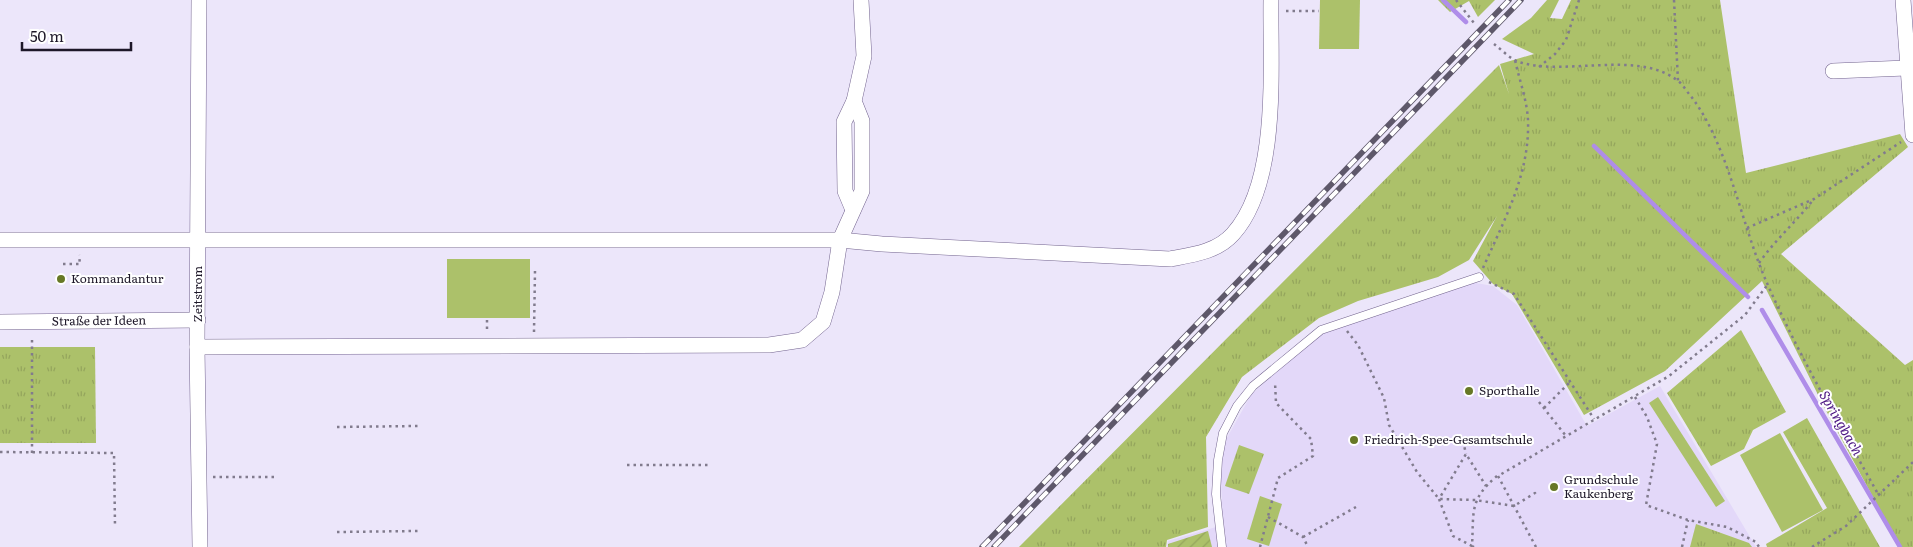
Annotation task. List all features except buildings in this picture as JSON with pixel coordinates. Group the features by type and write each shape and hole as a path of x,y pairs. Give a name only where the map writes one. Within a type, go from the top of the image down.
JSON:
{"street":[{"name":"Zeitstrom","path":"200,0 197,347 200,547"},
{"path":"197,347 769,345 802,340 824,322 832,292 840,240 862,191 862,121 854,101 864,56 861,0"},
{"path":"1903,0 1906,68 1913,134"},
{"path":"0,240 840,240 882,244 1170,259 1205,252 1232,235 1256,192 1269,130 1271,6"},
{"path":"1833,71 1906,68"},
{"name":"Straße der Ideen","path":"0,322 198,320"}],"lane":[{"path":"1222,547 1216,494 1218,460 1223,433 1237,406 1253,386 1275,366 1322,330 1479,277"}],"path":[{"path":"1456,0 1474,24"},
{"path":"1539,67 1555,54 1566,40 1579,0"},
{"path":"1674,0 1678,81"},
{"path":"1271,6 1319,12"},
{"path":"1494,44 1515,60 1539,67 1615,65 1649,68 1678,81 1699,106 1718,145 1746,228 1768,284 1878,494"},
{"path":"1515,60 1528,118 1527,153 1518,187 1504,226 1479,277 1514,294 1569,383 1594,419"},
{"path":"1746,228 1814,199 1913,134"},
{"path":"1759,263 1771,246 1789,230 1814,199"},
{"path":"63,264 71,264"},
{"path":"534,271 534,346"},
{"path":"1340,323 1358,345 1384,398 1389,424 1417,472 1439,499 1453,536 1473,546 1475,500 1486,486 1498,476 1669,376 1745,315 1768,284"},
{"path":"32,322 32,453"},
{"path":"1260,547 1278,478 1313,456 1311,439 1276,403 1275,366"},
{"path":"1544,408 1569,383"},
{"path":"1635,397 1647,417 1657,444 1646,505 1688,520 1727,527 1756,542 1759,547"},
{"path":"1539,402 1566,436"},
{"path":"337,427 418,426"},
{"path":"1463,441 1466,454 1486,486"},
{"path":"114,448 115,526"},
{"path":"0,452 114,453"},
{"path":"1439,499 1466,454"},
{"path":"1812,547 1846,526 1913,462"},
{"path":"627,465 708,465"},
{"path":"1498,476 1536,547"},
{"path":"199,477 275,477"},
{"path":"1439,499 1475,500 1514,506 1535,493 1536,495"},
{"path":"1303,537 1356,507"},
{"path":"1268,517 1303,537 1308,547"},
{"path":"1682,547 1688,520"},
{"path":"337,532 418,531"}],"shaded area":[{"path":"1470,282 1493,286 1517,305 1587,426 1660,386 1756,547 1167,547 1168,541 1223,525 1221,482 1224,443 1251,395 1322,331"}],"green space":[{"path":"1320,0 1360,0 1359,49 1319,49"},
{"path":"1438,0 1495,0 1478,17 1469,1 1450,12"},
{"path":"1547,0 1559,0 1550,18 1562,19 1571,0 1720,0 1746,173 1900,134 1908,147 1781,254 1905,365 1913,360 1913,547 1900,547 1823,405 1762,281 1665,371 1584,415 1512,294 1493,284 1473,261 1497,216 1469,260 1438,277 1358,301 1319,318 1242,377 1206,437 1208,527 1167,540 1166,547 1019,547 1499,65 1509,94 1500,64 1534,54 1502,39 1531,18"},
{"path":"447,259 530,259 530,318 447,318"},
{"path":"1741,330 1786,412 1753,430 1744,449 1711,466 1667,393"},
{"path":"0,347 95,347 96,443 0,443"},
{"path":"1658,397 1725,501 1716,507 1649,403"},
{"path":"1807,418 1880,547 1767,547 1766,544 1827,508 1783,432"},
{"path":"1780,433 1823,510 1782,532 1740,455"},
{"path":"1239,445 1264,454 1249,494 1225,486"},
{"path":"1260,496 1282,504 1269,546 1247,539"},
{"path":"1696,524 1749,543 1752,547 1690,547"},
{"path":"1208,531 1212,547 1168,547 1168,544"}],"waterway":[{"name":"Springbach","path":"1443,0 1466,22"},
{"name":"Springbach","path":"1594,146 1748,297"},
{"name":"Springbach","path":"1762,310 1900,547"}],"railway":[{"path":"982,547 1509,0"},
{"path":"994,547 1521,0"}],"place":[{"name":"Kommandantur","path":"61,279"},
{"name":"Sporthalle","path":"1469,391"},
{"name":"Friedrich-Spee-Gesamtschule","path":"1354,440"},
{"name":"Grundschule Kaukenberg","path":"1554,487"}]}
